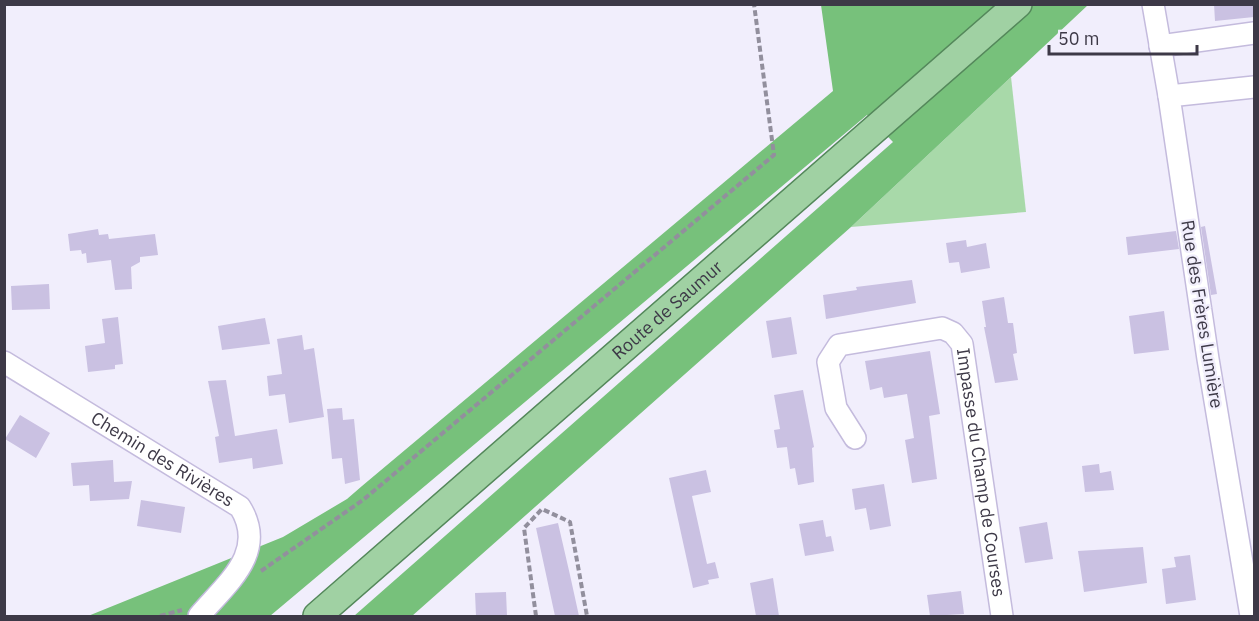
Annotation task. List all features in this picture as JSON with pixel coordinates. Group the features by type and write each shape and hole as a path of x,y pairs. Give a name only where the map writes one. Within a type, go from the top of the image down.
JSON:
{"main road":[{"name":"Route de Saumur","path":"316,616 1018,4"}],"street":[{"name":"Rue des Frères Lumière","path":"1153,4 1208,359 1251,616"},
{"path":"1160,46 1254,33"},
{"path":"1169,96 1254,87"},
{"name":"Impasse du Champ de Courses","path":"855,438 836,408 828,362 839,345 942,328 953,333 962,344 1002,616"},
{"name":"Chemin des Rivières","path":"4,362 240,507 250,522 251,540 244,561 199,616"}],"path":[{"path":"259,571 363,500 774,155 754,4"},
{"path":"536,616 524,528 542,509 570,522 587,616"}],"green space":[{"path":"821,5 1088,5 851,227 412,616 354,616 893,142 867,115 270,616 88,616 283,537 347,499 833,91"},
{"path":"1011,77 1026,212 851,227"}],"building":[{"path":"1214,4 1254,4 1254,17 1215,21"},
{"path":"1205,226 1217,294 1211,295 1201,227"},
{"path":"98,229 99,235 108,234 109,239 155,234 158,255 140,257 140,262 131,267 132,289 115,290 111,260 87,263 86,253 82,254 81,250 70,251 68,234"},
{"path":"1176,231 1179,249 1128,255 1126,237"},
{"path":"966,240 967,247 986,243 990,268 961,273 959,262 949,263 946,243"},
{"path":"912,280 916,303 826,319 823,295 857,290 856,287"},
{"path":"49,284 50,309 12,310 11,286"},
{"path":"1004,297 1008,323 1013,323 1017,353 1013,354 1018,380 995,383 984,327 986,327 982,301"},
{"path":"1164,311 1169,350 1134,354 1129,316"},
{"path":"118,317 123,364 115,365 115,369 88,372 85,346 105,343 102,319"},
{"path":"791,317 797,354 772,358 766,321"},
{"path":"265,318 270,344 222,350 218,326"},
{"path":"302,335 304,350 314,348 324,417 289,423 285,394 269,396 267,376 282,374 277,339"},
{"path":"930,351 940,414 929,416 937,479 912,483 905,440 914,438 907,394 884,398 882,387 870,390 865,361"},
{"path":"226,380 235,436 277,429 283,464 253,469 252,458 219,463 215,437 219,436 208,381"},
{"path":"803,390 814,447 812,448 814,482 798,485 795,468 790,469 787,447 777,448 774,430 780,429 774,395"},
{"path":"342,408 343,420 354,419 360,480 345,484 342,458 332,459 327,409"},
{"path":"20,415 50,433 36,458 5,439"},
{"path":"113,460 114,482 132,481 129,499 90,501 89,485 73,486 71,463"},
{"path":"1099,464 1100,473 1111,471 1114,490 1085,492 1082,466"},
{"path":"706,470 711,492 692,496 707,564 715,562 719,578 708,580 709,584 693,588 669,478"},
{"path":"884,484 891,526 870,530 866,508 855,510 852,489"},
{"path":"141,500 185,507 181,533 137,526"},
{"path":"823,520 826,537 831,536 834,551 805,556 799,524"},
{"path":"1047,522 1053,559 1025,563 1019,527"},
{"path":"558,523 579,616 555,616 536,528"},
{"path":"1143,547 1147,583 1084,592 1078,551"},
{"path":"1190,555 1196,600 1166,604 1162,569 1176,567 1174,557"},
{"path":"773,578 779,616 756,616 750,583"},
{"path":"961,591 964,614 930,616 927,595"},
{"path":"506,592 507,616 476,616 475,593"}]}
